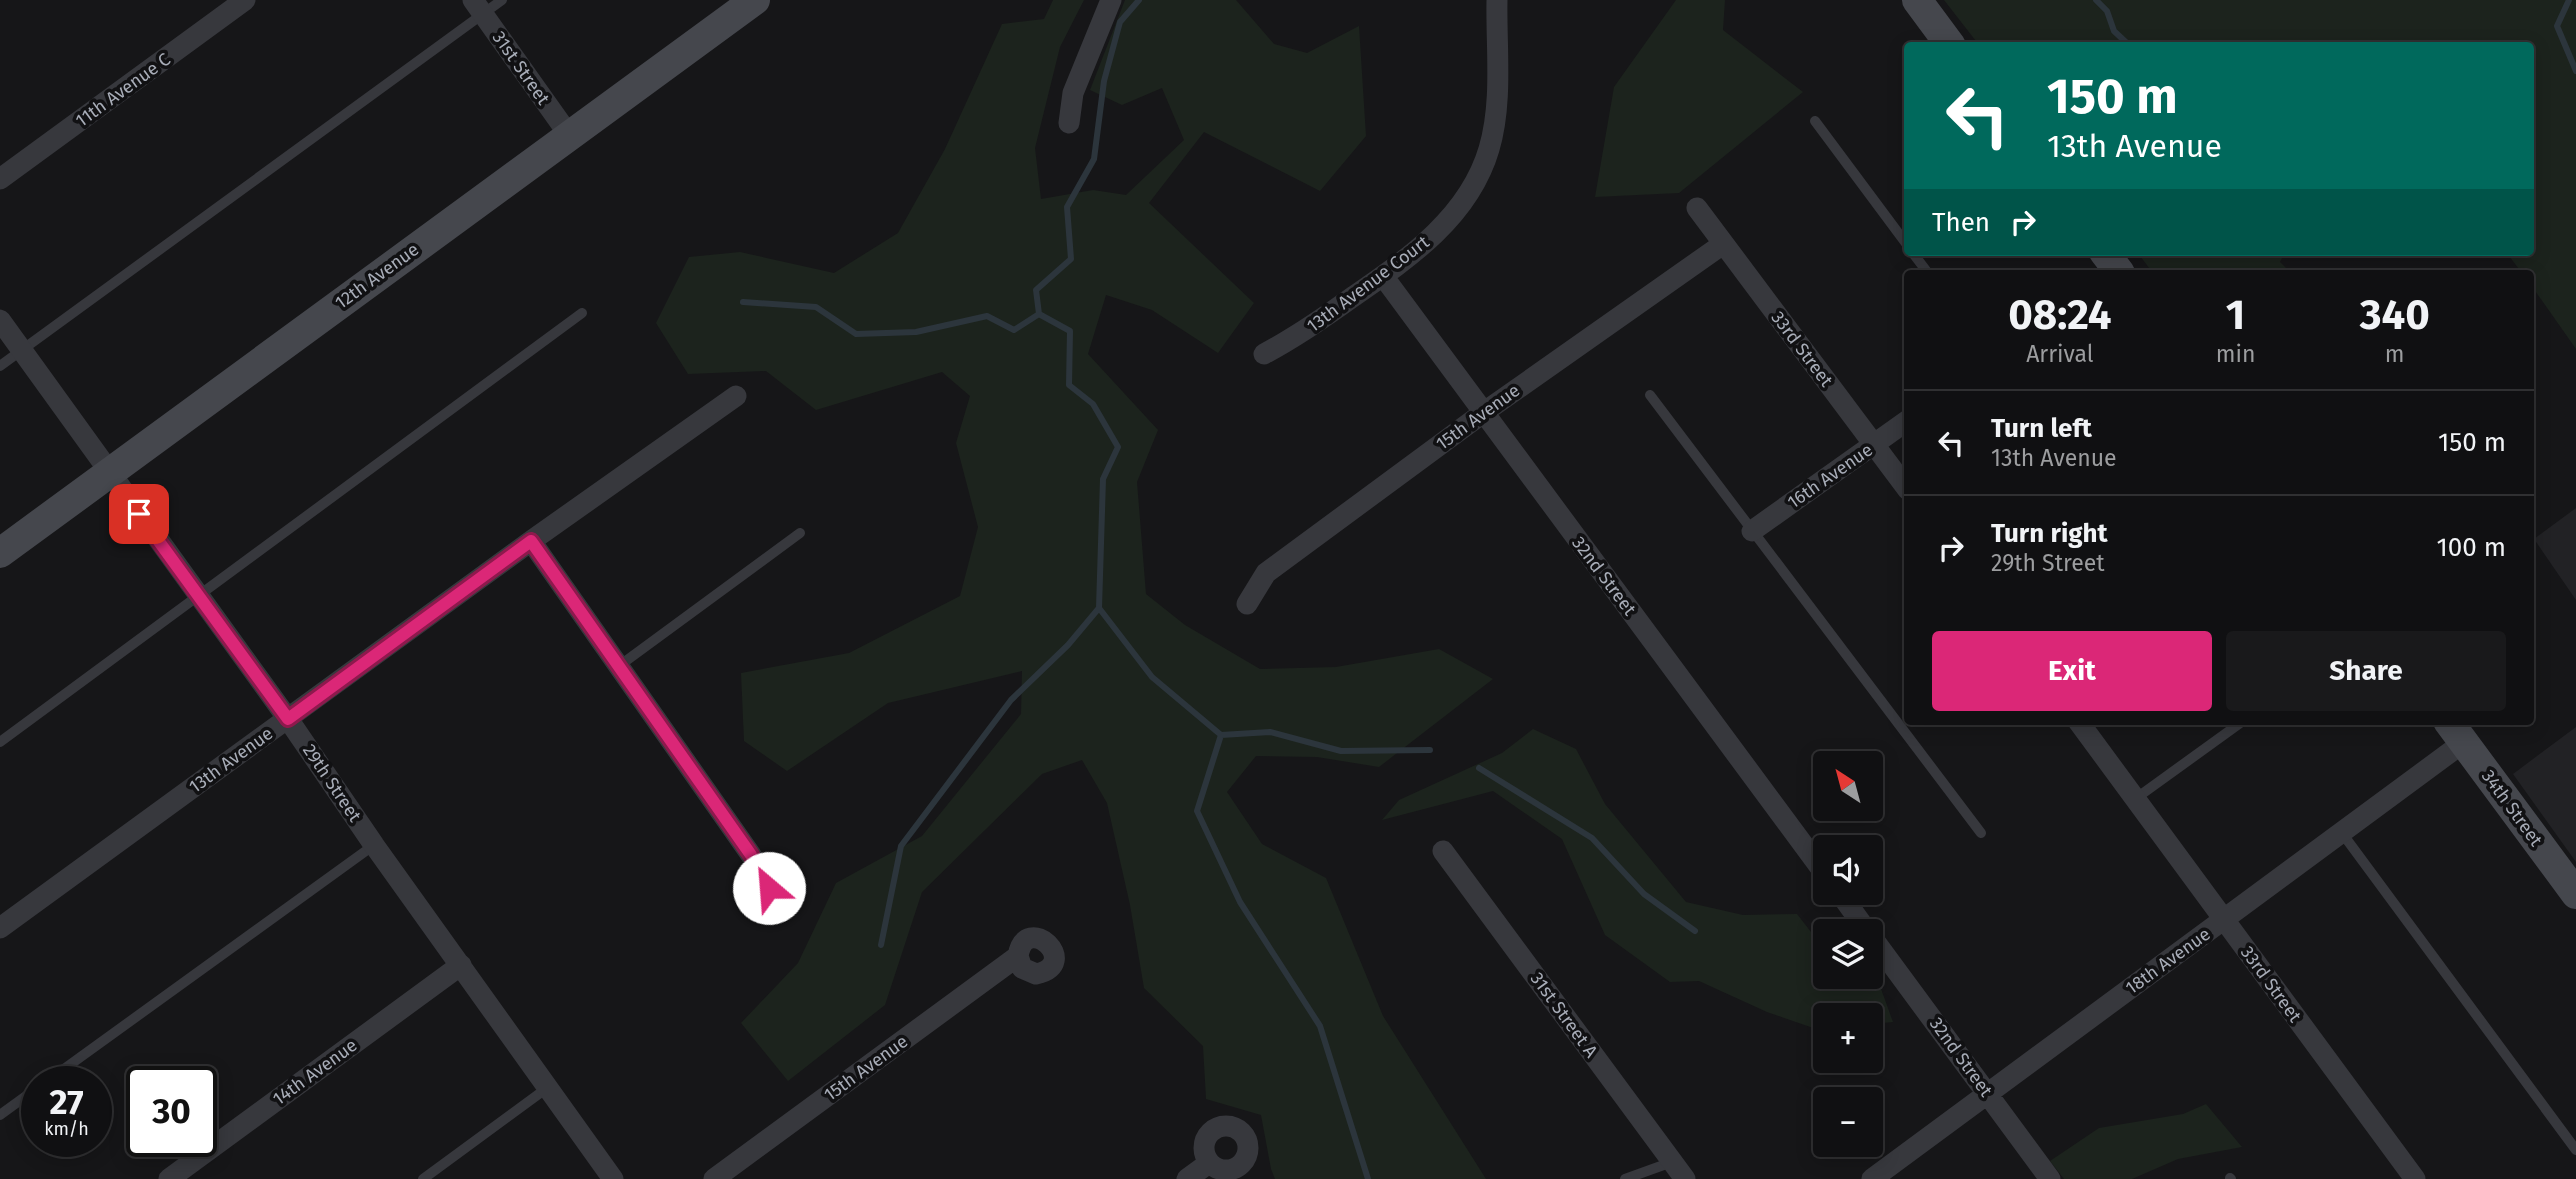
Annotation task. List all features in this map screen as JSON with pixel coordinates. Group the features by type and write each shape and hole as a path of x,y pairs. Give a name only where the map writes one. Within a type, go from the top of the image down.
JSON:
{"street":[{"name":"11th Avenue C","path":"0,179 245,0"},
{"name":"12th Avenue","path":"0,553 755,0"},
{"path":"1069,123 1073,93 1111,0"},
{"name":"13th Avenue Court","path":"1264,354 1296,337 1383,276 1441,229 1458,210 1480,174 1490,148 1497,93 1497,0"},
{"path":"1917,0 1948,42"},
{"name":"31st Street","path":"478,7 569,135"},
{"name":"33rd Street","path":"1697,208 1904,485"},
{"name":"15th Avenue","path":"1247,604 1266,573 1483,413 1723,244"},
{"name":"32nd Street","path":"1383,276 1813,858"},
{"name":"29th Street","path":"0,320 288,719 374,845 613,1179"},
{"name":"13th Avenue","path":"0,928 531,541 736,396"},
{"name":"16th Avenue","path":"1752,531 1904,423"},
{"path":"531,541 751,855 769,888"},
{"name":"33rd Street","path":"2080,725 2415,1179"},
{"name":"18th Avenue","path":"1872,1179 2342,833 2456,732"},
{"name":"34th Street","path":"2456,732 2576,894"},
{"name":"31st Street A","path":"1443,851 1678,1170"},
{"name":"32nd Street","path":"1883,952 2050,1179"},
{"name":"15th Avenue","path":"714,1179 1018,956"},
{"name":"14th Avenue","path":"169,1179 461,965"},
{"path":"1186,1179 1209,1163"}],"lane":[{"path":"0,366 478,7 502,0"},
{"path":"1815,121 1904,241"},
{"path":"1915,256 1926,270"},
{"path":"0,742 582,313"},
{"path":"1650,395 1981,832"},
{"path":"620,666 800,533"},
{"path":"2135,799 2237,725"},
{"path":"2342,833 2576,1150"},
{"path":"68,1066 374,845"},
{"path":"423,1179 547,1088"},
{"path":"0,1115 21,1100"},
{"path":"1625,1179 1678,1170"}],"shaded area":[{"path":"1053,0 1084,0 1060,47 1035,148 1041,199 1093,190 1126,195 1184,140 1162,88 1122,105 1090,90 1125,0 1236,0 1274,44 1307,53 1359,26 1366,136 1320,191 1204,132 1149,203 1254,303 1218,353 1152,310 1106,295 1088,354 1158,430 1137,482 1146,594 1185,625 1260,669 1336,667 1439,649 1493,679 1379,767 1317,757 1256,756 1227,792 1262,844 1326,878 1383,1016 1486,1179 1275,1179 1261,1115 1206,1099 1203,1046 1144,988 1130,905 1107,803 1082,760 1042,774 922,892 885,1005 788,1081 741,1023 798,963 836,883 922,836 1021,714 1022,671 888,703 787,771 744,741 741,673 849,653 960,596 978,527 956,443 970,396 942,372 816,410 766,371 688,374 656,323 689,257 740,252 834,273 898,233 945,149 1002,24 1044,19"},
{"path":"1676,0 1725,0 1723,30 1803,92 1679,193 1595,197 1614,87"},
{"path":"1944,0 2576,0 2576,349 2534,289 2534,270 2520,270 2509,256 2534,256 2534,42 1977,42"},
{"path":"2140,256 2283,256 2280,262 2288,270 2151,270"},
{"path":"2576,508 2576,600 2534,539"},
{"path":"2576,727 2576,862 2513,774"},
{"path":"1533,729 1576,749 1605,804 1686,902 1743,915 1797,914 1813,935 1813,989 1881,989 1893,1022 1883,1023 1883,1003 1813,1003 1813,1028 1767,1012 1699,981 1670,982 1605,935 1562,839 1493,791 1382,820 1399,800 1502,753"},
{"path":"2206,1104 2242,1147 2178,1159 2132,1179 2064,1179 2050,1161 2099,1128 2183,1114"}],"waterway":[{"path":"1139,0 1120,22 1104,81 1094,159 1067,207 1071,259 1036,290 1039,314 1070,331 1069,385 1093,404 1118,447 1103,479 1099,608 1152,677 1221,735 1197,811 1240,902 1320,1026 1368,1179"},
{"path":"2096,0 2107,11 2114,31 2126,42"},
{"path":"2569,0 2557,26 2576,71"},
{"path":"743,302 816,307 856,334 916,332 987,316 1014,330 1039,314"},
{"path":"881,945 901,846 1011,700 1068,645 1099,608"},
{"path":"1221,735 1270,732 1341,751 1430,750"},
{"path":"1479,768 1592,838 1644,894 1695,931"}],"route":[{"path":"139,514 288,719 531,541 751,855 769,888"}]}
